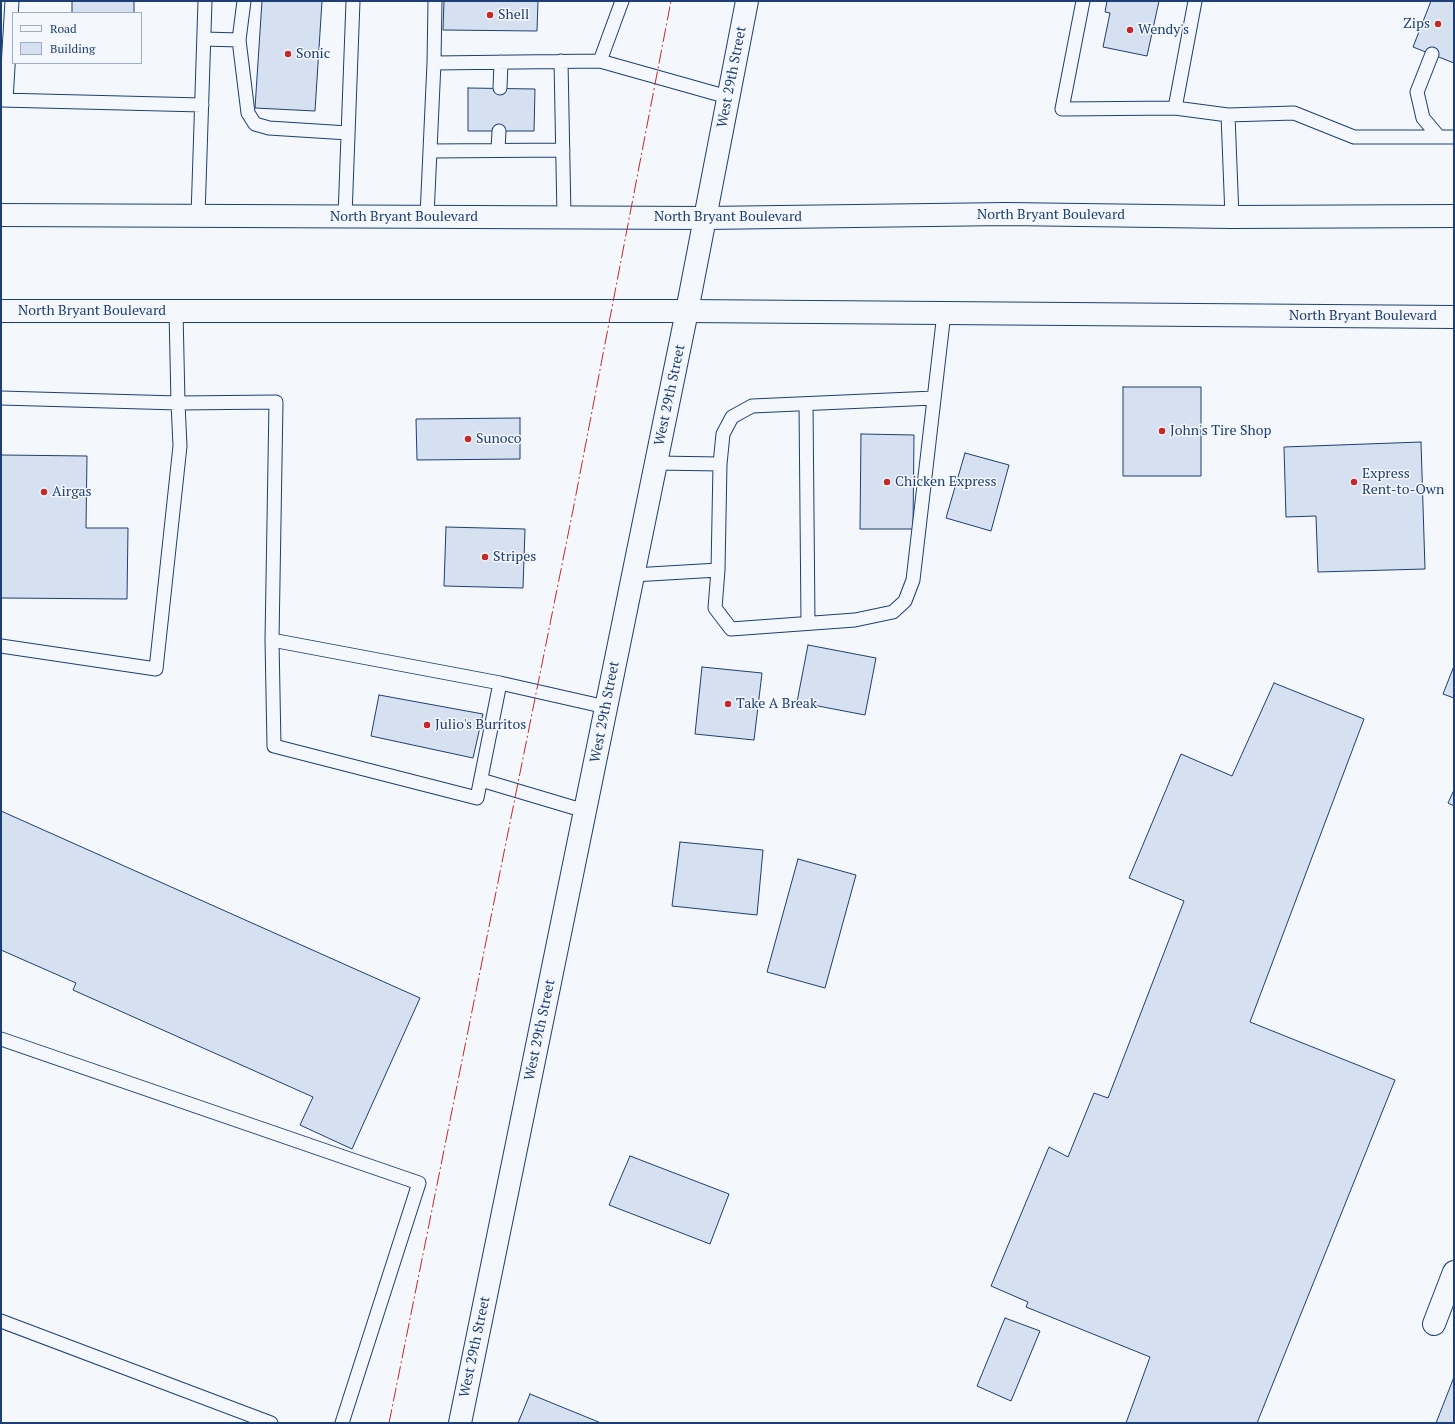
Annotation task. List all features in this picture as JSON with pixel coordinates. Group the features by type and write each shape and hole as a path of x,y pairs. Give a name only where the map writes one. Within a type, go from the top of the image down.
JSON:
{"main road":[{"name":"West 29th Street","path":"460,1423 687,311 747,1"},
{"name":"North Bryant Boulevard","path":"1,215 705,218 1006,214 1232,217 1454,216"},
{"name":"North Bryant Boulevard","path":"1,311 687,311 1454,317"},
{"path":"1434,1324 1454,1272"}],"lane":[{"path":"12,1 4,100 202,105"},
{"path":"198,216 205,1"},
{"path":"244,1 239,40 248,113 255,124 269,128 348,133"},
{"path":"345,216 353,1"},
{"path":"427,216 434,63 435,1"},
{"path":"600,61 622,1"},
{"path":"1083,1 1062,109 1174,108 1228,115 1294,113 1354,137 1454,137"},
{"path":"1174,108 1195,1"},
{"path":"204,39 239,40"},
{"path":"1432,54 1417,92 1423,118 1439,137"},
{"path":"434,63 600,61 728,97"},
{"path":"500,88 501,62"},
{"path":"561,62 564,217"},
{"path":"1228,115 1232,217"},
{"path":"498,150 499,131"},
{"path":"430,151 563,150"},
{"path":"1,646 156,670 180,446 176,311"},
{"path":"934,398 752,406 732,417 722,434 716,608 731,629 855,620 893,612 905,601 913,580 944,313"},
{"path":"1,398 178,402 276,402 272,640 274,746 477,798 500,683"},
{"path":"806,404 808,623"},
{"path":"656,463 720,464"},
{"path":"633,575 718,570"},
{"path":"272,640 500,683 606,707"},
{"path":"481,780 585,810"},
{"path":"1,1039 419,1183 342,1423"},
{"path":"1,1321 271,1423"}],"building":[{"path":"72,1 134,1 134,12 72,12"},
{"name":"Sonic","path":"262,1 322,1 315,111 255,108"},
{"name":"Shell","path":"444,1 538,1 537,31 443,30"},
{"name":"Wendy's","path":"1107,1 1159,1 1147,56 1103,47 1110,13 1105,12"},
{"name":"Zips","path":"1431,1 1454,1 1454,63 1413,47"},
{"path":"468,88 535,89 534,131 468,131"},
{"name":"John's Tire Shop","path":"1123,387 1201,387 1201,476 1123,476"},
{"name":"Sunoco","path":"520,418 520,459 417,460 416,419"},
{"name":"Chicken Express","path":"861,434 914,435 913,529 860,529"},
{"name":"Express Rent-to-Own","path":"1421,442 1425,569 1318,572 1316,516 1286,517 1284,447"},
{"path":"965,453 1009,465 991,531 946,518"},
{"name":"Airgas","path":"1,455 87,456 86,528 128,528 127,599 1,598"},
{"name":"Stripes","path":"446,527 525,529 523,588 444,586"},
{"path":"808,645 876,658 865,715 797,702"},
{"path":"1454,666 1454,698 1443,694"},
{"name":"Take A Break","path":"702,667 762,673 754,740 695,734"},
{"path":"1274,683 1364,719 1250,1022 1395,1080 1257,1423 1126,1423 1150,1357 1026,1307 1028,1302 991,1286 1049,1147 1068,1157 1094,1093 1108,1098 1184,901 1129,878 1181,754 1232,776"},
{"name":"Julio's Burritos","path":"379,695 483,714 473,758 371,736"},
{"path":"1454,790 1454,806 1448,803"},
{"path":"1,811 420,998 352,1149 300,1125 313,1097 73,990 76,983 1,950"},
{"path":"680,842 763,850 757,915 672,906"},
{"path":"798,859 856,875 825,988 767,972"},
{"path":"630,1156 729,1194 710,1244 609,1205"},
{"path":"1005,1318 1040,1331 1011,1401 977,1386"},
{"path":"1454,1377 1454,1423 1436,1423"},
{"path":"530,1394 601,1423 518,1423"}],"power":[{"path":"389,1423 573,510 671,1"}],"place":[{"name":"Shell","path":"490,15"},
{"name":"Zips","path":"1438,24"},
{"name":"Wendy's","path":"1130,30"},
{"name":"Sonic","path":"288,54"},
{"name":"John's Tire Shop","path":"1162,431"},
{"name":"Sunoco","path":"468,439"},
{"name":"Chicken Express","path":"887,482"},
{"name":"Express Rent-to-Own","path":"1354,482"},
{"name":"Airgas","path":"44,492"},
{"name":"Stripes","path":"485,557"},
{"name":"Take A Break","path":"728,704"},
{"name":"Julio's Burritos","path":"427,725"}]}
